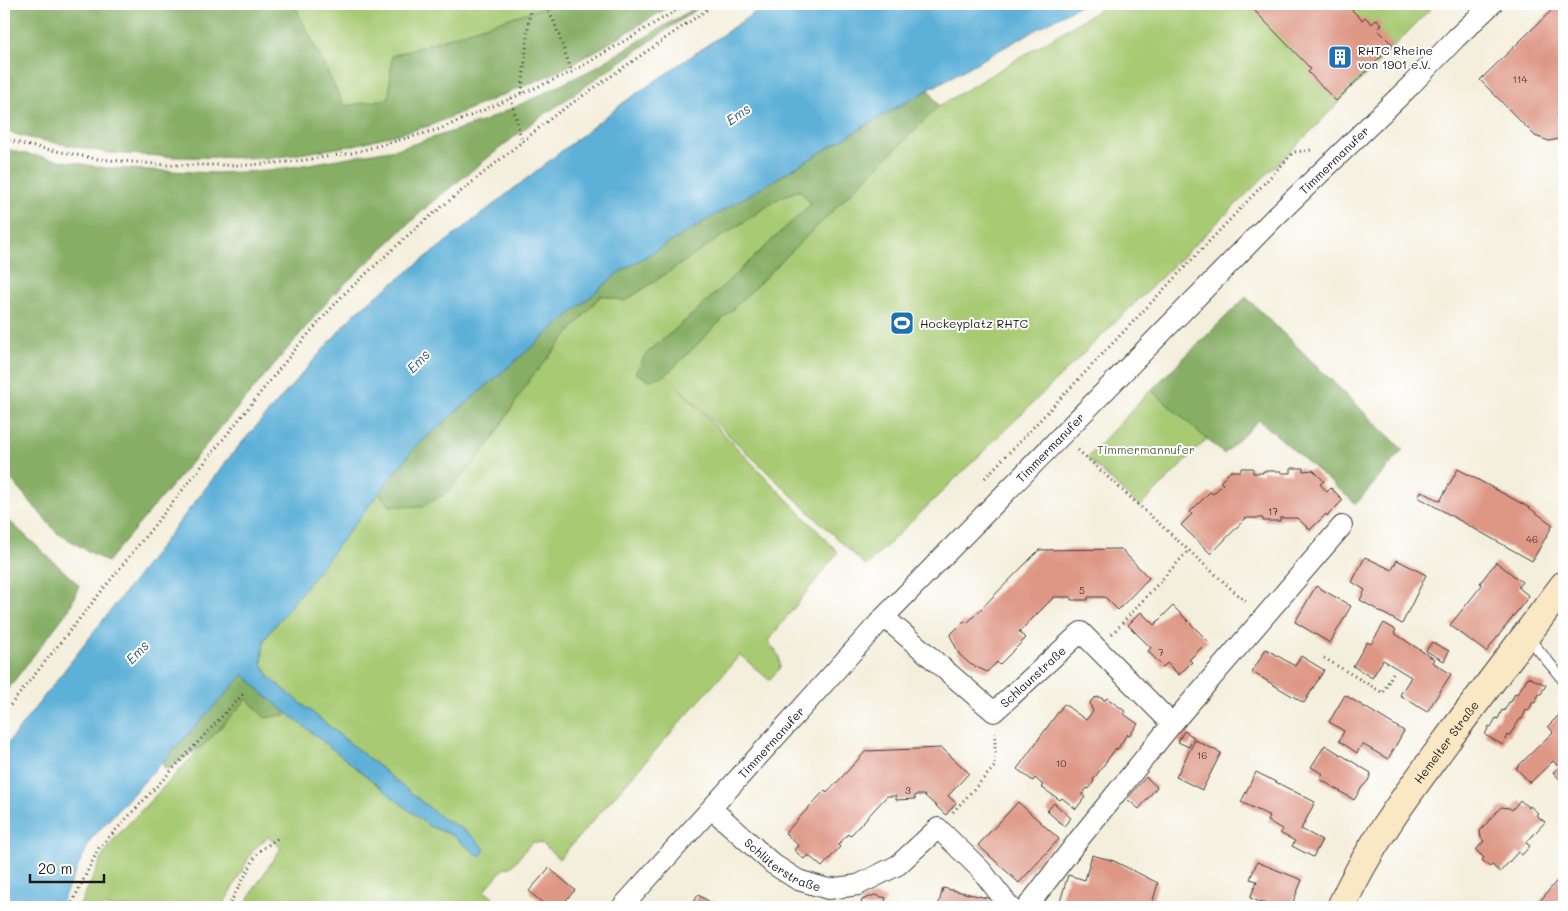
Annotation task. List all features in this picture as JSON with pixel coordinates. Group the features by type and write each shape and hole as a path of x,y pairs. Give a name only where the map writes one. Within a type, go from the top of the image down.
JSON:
{"main road":[{"name":"Hemelter Straße","path":"1341,907 1378,839 1410,790 1564,584"}],"street":[{"name":"Timmermanufer","path":"622,907 884,618 1274,218 1492,4"},
{"path":"1027,907 1172,724 1342,526"},
{"name":"Schlaunstraße","path":"884,618 994,712 1081,632 1172,724"},
{"name":"Schlüterstraße","path":"712,808 773,864 798,880 828,889 858,885 898,865 938,828"},
{"path":"938,828 981,870 1010,907"}],"lane":[{"path":"1526,636 1564,680"}],"path":[{"path":"522,93 531,4"},
{"path":"543,4 553,19 572,72"},
{"path":"4,139 98,160 167,166 298,161 352,153 440,129 572,72 687,4"},
{"path":"4,713 297,346 342,296 417,227 555,115 715,4"},
{"path":"510,98 522,142"},
{"path":"1062,436 1263,618"},
{"path":"1098,650 1189,550"},
{"path":"1324,658 1383,692 1394,672"},
{"path":"70,907 98,848 244,693"},
{"path":"938,828 995,766 994,712"},
{"path":"228,907 258,852 278,838 286,838"}],"green space":[{"path":"4,4 294,4 344,106 389,99 392,56 553,4 674,4 555,73 429,126 350,146 273,158 176,157 110,153 29,138 4,131"},
{"path":"294,4 554,4 392,56 389,99 343,106"},
{"path":"701,4 704,4 532,123 432,202 333,295 107,562 57,533 4,471 4,148 20,153 105,168 213,173 269,171 401,148 484,121 534,98 589,71"},
{"path":"1109,4 1435,4 1305,137 866,566 679,388 838,552 768,641 779,656 780,668 769,680 740,655 559,859 542,843 532,842 511,867 504,868 484,891 507,907 244,907 281,848 268,837 253,850 222,907 79,907 104,854 116,837 247,699 281,716 289,714 429,826 452,835 479,856 467,832 443,819 270,678 262,663 264,640 379,493 390,506 488,446 530,379 601,295 625,301 781,197 800,190 811,204 692,315 646,354 666,375 939,106"},
{"path":"929,90 939,106 666,375 650,380 635,373 646,354 692,315 811,204 800,190 781,197 625,301 601,295 530,379 488,446 449,491 423,507 390,506 379,493 415,447 618,273 885,114"},
{"path":"1246,297 1403,450 1356,504 1259,420 1224,454 1151,390"},
{"name":"Timmermannufer","path":"1151,390 1207,439 1140,507 1087,458"},
{"path":"4,516 79,585 70,608 4,694"},
{"path":"244,674 262,693 289,714 265,718 247,699 206,743 169,769 164,768 162,762"}],"water":[{"name":"Ems","path":"767,4 1082,4 885,114 618,273 415,447 264,640 262,663 270,678 443,819 476,839 485,849 480,857 452,835 429,826 262,693 244,674 91,839 59,907 4,907 4,748 232,454 355,313 623,103"}],"building":[{"name":"RHTC Rheine von 1901 e.V.","path":"1258,4 1346,4 1362,20 1365,17 1372,24 1377,19 1382,25 1377,29 1393,45 1336,101 1308,72 1311,69 1253,9"},
{"path":"1558,4 1564,4 1564,108 1557,115 1564,123 1564,138 1549,141 1535,136 1480,80"},
{"path":"1241,468 1253,468 1253,473 1281,471 1281,473 1291,473 1291,468 1303,468 1303,471 1313,470 1324,481 1320,484 1327,492 1331,488 1343,500 1310,530 1297,518 1263,521 1263,518 1246,518 1211,554 1181,525 1192,514 1190,512 1210,492 1213,494 1223,484 1220,482 1231,471 1241,471"},
{"path":"1458,469 1528,507 1553,525 1532,561 1418,497 1421,491 1440,501"},
{"path":"1121,549 1149,578 1118,610 1105,597 1071,600 1071,597 1054,597 1019,632 1026,638 999,665 997,662 987,672 970,664 959,654 950,635 964,621 967,623 1039,550"},
{"path":"1365,557 1392,570 1397,560 1426,575 1402,624 1360,600 1365,590 1352,582"},
{"path":"1496,562 1522,582 1518,587 1529,596 1486,652 1450,625 1482,585 1480,583"},
{"path":"1316,586 1351,606 1330,643 1295,622"},
{"path":"1173,606 1208,641 1189,660 1192,662 1179,675 1167,663 1163,667 1148,651 1151,648 1128,625 1141,612 1154,625"},
{"path":"1384,623 1396,630 1394,633 1434,659 1432,662 1451,674 1427,712 1400,695 1411,677 1383,660 1372,678 1353,666 1367,642 1371,644"},
{"path":"1432,642 1449,651 1444,661 1426,651"},
{"path":"1266,649 1295,666 1301,656 1324,670 1304,703 1252,672"},
{"path":"1528,677 1546,685 1535,703 1533,702 1528,711 1526,710 1522,719 1520,719 1509,736 1507,735 1503,745 1485,735 1489,726 1491,727 1496,718 1498,719 1502,710 1504,711"},
{"path":"1345,695 1404,731 1388,759 1362,744 1357,753 1339,741 1344,731 1329,722"},
{"path":"1099,697 1105,700 1107,698 1125,711 1124,714 1138,724 1129,736 1127,734 1117,750 1116,748 1093,780 1089,789 1087,788 1082,795 1085,797 1076,809 1062,798 1060,800 1041,787 1043,785 1035,778 1033,781 1017,769 1064,704 1086,720 1093,711 1090,704 1091,701"},
{"path":"1564,710 1564,784 1553,772 1559,767 1553,761 1530,783 1516,768 1553,732 1548,726"},
{"path":"1184,731 1194,737 1189,747 1178,742"},
{"path":"1195,740 1221,753 1202,790 1176,777"},
{"path":"1325,745 1371,773 1368,781 1354,800 1320,779 1323,774 1311,767"},
{"path":"942,748 969,773 948,796 956,803 946,815 924,795 915,795 915,799 896,800 896,796 887,796 850,836 848,834 838,845 840,847 822,867 808,855 804,859 794,850 799,846 785,833 825,790 827,793 866,751"},
{"path":"1256,772 1315,802 1301,829 1322,840 1313,857 1292,846 1295,841 1280,833 1282,829 1268,821 1270,816 1241,802"},
{"path":"1146,777 1157,787 1139,809 1127,799"},
{"path":"1520,800 1538,813 1536,815 1545,822 1526,843 1530,846 1522,855 1518,852 1500,872 1482,860 1484,858 1476,850 1484,841 1481,838 1480,831 1501,807 1512,810"},
{"path":"1018,802 1059,839 1019,883 978,845"},
{"path":"1054,803 1071,818 1064,826 1047,811"},
{"path":"1092,855 1114,861 1158,883 1151,907 1068,907 1059,905 1068,875 1085,880"},
{"path":"1257,862 1302,880 1291,907 1274,907 1250,898 1257,881 1250,879"},
{"path":"549,868 575,890 560,907 547,907 529,891"},
{"path":"1564,872 1564,907 1535,907"},
{"path":"943,888 991,899 989,907 938,907"},
{"path":"698,895 719,907 691,907"},
{"path":"875,895 886,898 883,907 860,907 862,900"}],"place":[{"name":"RHTC Rheine von 1901 e.V.","path":"1340,57"},
{"name":"Hockeyplatz RHTC","path":"902,323"}]}
